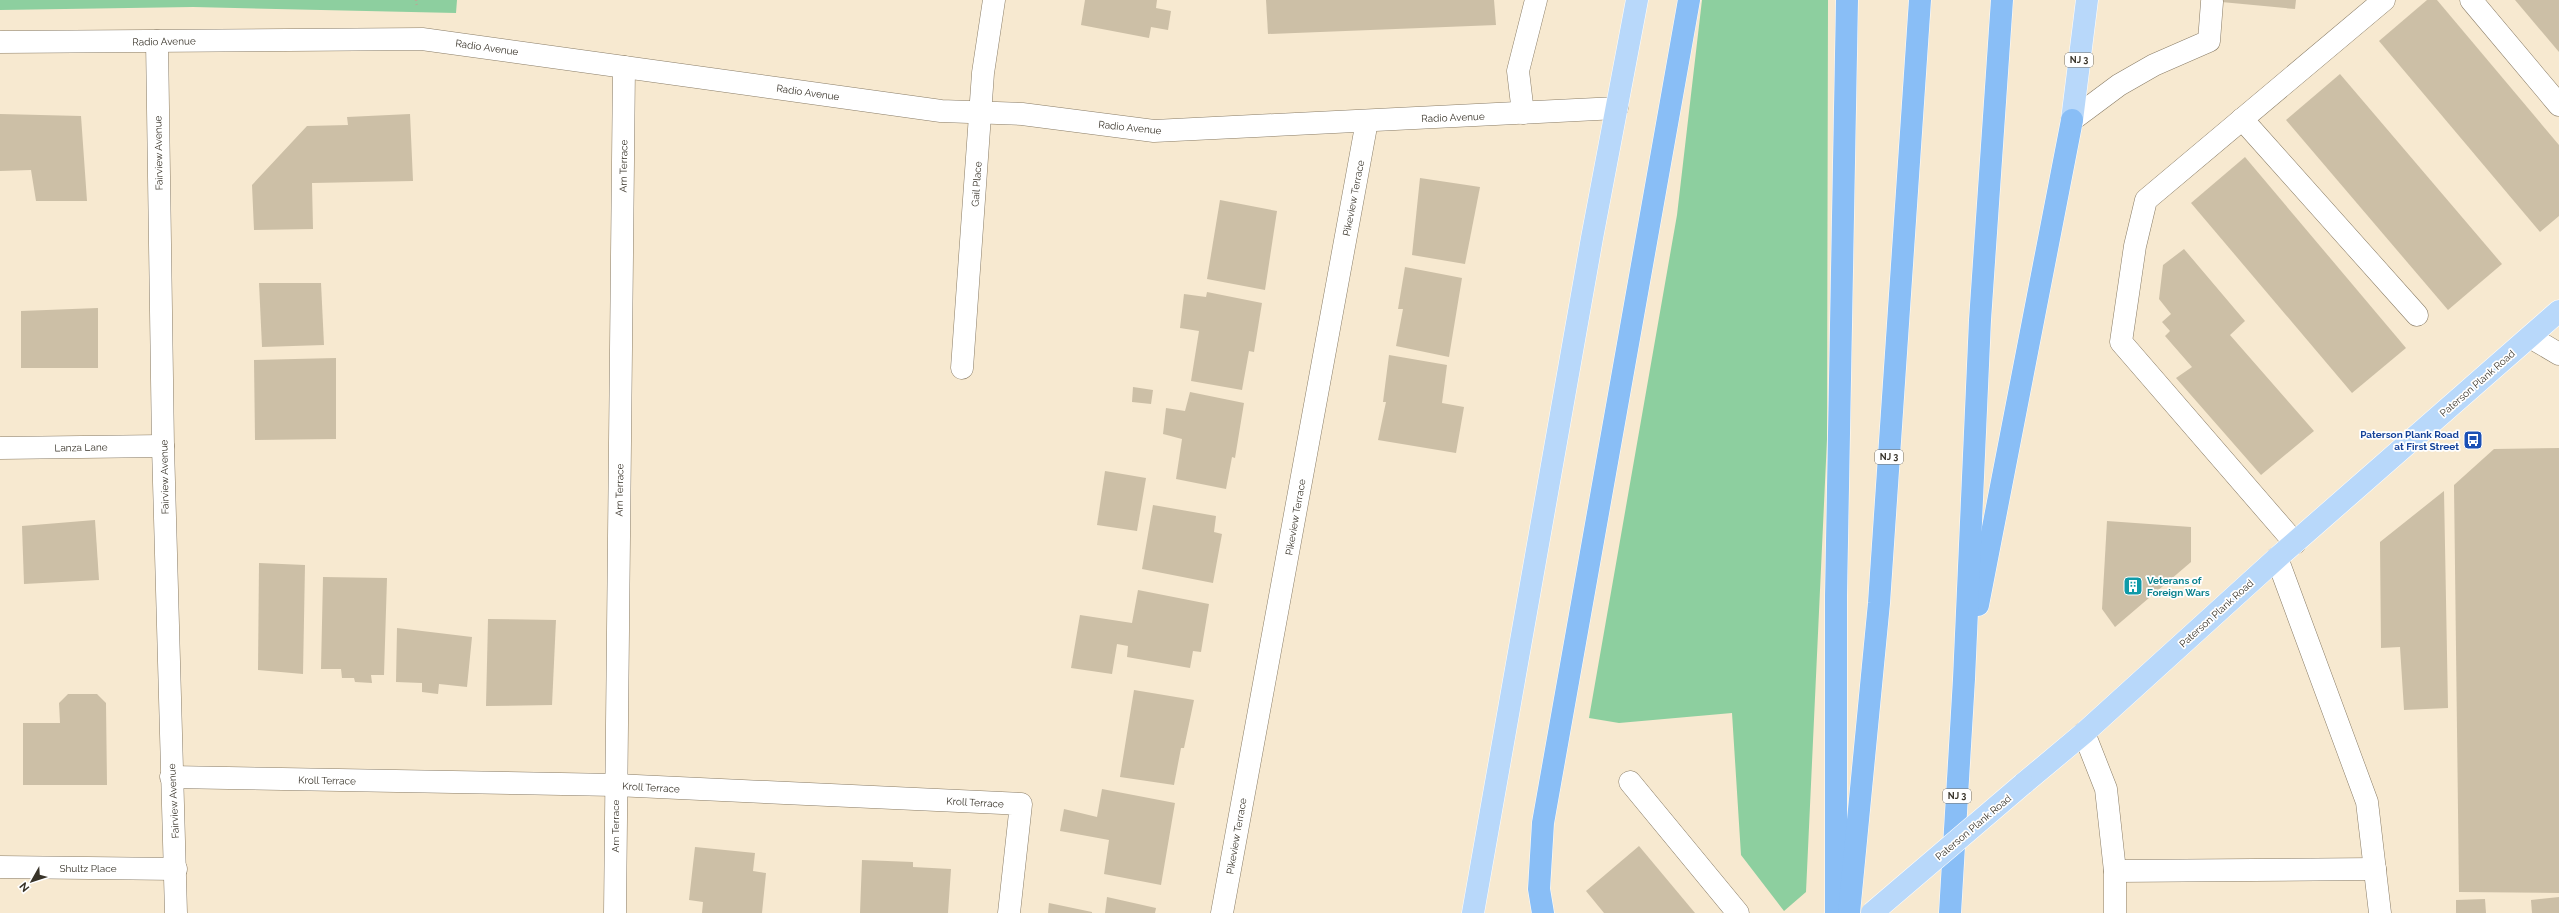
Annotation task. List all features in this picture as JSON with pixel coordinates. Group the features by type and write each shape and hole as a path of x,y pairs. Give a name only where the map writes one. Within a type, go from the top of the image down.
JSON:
{"highway":[{"path":"1543,913 1539,889 1543,823 1690,0"},
{"path":"1836,913 1836,596 1847,0"},
{"name":"NJ 3","path":"1849,913 1879,603 1920,0"},
{"name":"NJ 3","path":"1950,913 1964,679 1980,320 2002,0"},
{"name":"NJ 3","path":"1964,679 2072,120"}],"main road":[{"path":"1473,913 1637,0"},
{"name":"NJ 3","path":"2072,120 2087,0"},
{"name":"Paterson Plank Road","path":"1872,913 2084,733 2295,542 2559,311"}],"street":[{"name":"Gail Place","path":"962,368 983,73 994,0"},
{"path":"1523,113 1518,70 1536,0"},
{"path":"2295,542 2121,342 2135,246 2146,200 2384,0"},
{"path":"2471,0 2559,105"},
{"path":"2072,120 2126,81 2154,66 2209,41 2212,2"},
{"name":"Radio Avenue","path":"0,42 422,39 941,111 1022,114 1154,131 1617,108"},
{"name":"Fairview Avenue","path":"157,41 163,446 171,777 176,869 176,913"},
{"name":"Arn Terrace","path":"615,913 615,785 624,67"},
{"path":"2242,119 2417,315"},
{"name":"Pikeview Terrace","path":"1222,913 1367,121"},
{"path":"2530,337 2559,354"},
{"name":"Lanza Lane","path":"0,448 163,446"},
{"path":"2277,558 2367,802 2380,913"},
{"path":"2084,733 2106,789 2115,871 2115,913"},
{"name":"Kroll Terrace","path":"171,777 615,785 1021,804 1009,913"},
{"path":"1630,782 1738,913"},
{"name":"Shultz Place","path":"0,867 176,869"},
{"path":"2115,871 2375,869"}],"green space":[{"path":"0,0 457,0 456,13 193,7 0,10"},
{"path":"1702,0 1828,0 1827,439 1806,892 1784,911 1741,855 1732,713 1619,723 1589,718 1677,215"}],"building":[{"path":"1085,0 1157,0 1156,8 1171,11 1168,30 1151,27 1149,38 1081,25"},
{"path":"1266,0 1494,0 1496,25 1268,34"},
{"path":"2200,0 2296,0 2295,9"},
{"path":"2427,0 2437,0 2559,145 2559,216 2540,232 2379,41"},
{"path":"2515,0 2559,0 2559,52"},
{"path":"2340,74 2502,264 2448,310 2286,120"},
{"path":"0,114 81,116 87,201 36,201 31,170 0,171"},
{"path":"410,114 413,181 312,183 313,229 254,230 252,185 307,126 348,125 347,117"},
{"path":"2245,157 2406,348 2352,393 2191,203"},
{"path":"1420,178 1480,187 1465,264 1412,255"},
{"path":"1220,200 1277,211 1265,290 1207,279"},
{"path":"2184,249 2245,321 2230,335 2314,431 2261,475 2176,378 2192,367 2165,336 2170,331 2162,322 2171,314 2159,299 2163,265"},
{"path":"1405,267 1462,278 1449,357 1396,346 1403,309 1398,309"},
{"path":"259,283 321,283 324,345 262,347"},
{"path":"1207,292 1262,303 1254,352 1249,351 1242,390 1191,381 1199,331 1180,328 1184,294 1206,297"},
{"path":"98,308 98,368 21,368 21,311"},
{"path":"1389,355 1447,365 1442,403 1464,407 1456,453 1378,440 1386,402 1383,402"},
{"path":"336,358 336,439 255,440 254,360"},
{"path":"1133,387 1153,390 1151,404 1132,402"},
{"path":"1190,392 1244,403 1235,458 1232,457 1226,489 1176,479 1182,439 1163,434 1166,408 1185,411"},
{"path":"2559,448 2559,893 2459,892 2454,485 2494,449"},
{"path":"1105,471 1146,478 1137,531 1097,525"},
{"path":"2444,491 2448,708 2404,710 2400,647 2381,648 2380,542"},
{"path":"1153,505 1216,516 1214,532 1222,534 1213,583 1142,569"},
{"path":"95,520 99,580 24,584 22,526"},
{"name":"Veterans of Foreign Wars","path":"2107,521 2191,527 2191,562 2115,627 2102,609"},
{"path":"259,563 305,565 303,674 258,670"},
{"path":"323,577 387,578 384,675 371,675 372,683 355,682 354,678 342,678 341,669 321,669"},
{"path":"1138,590 1209,604 1201,652 1193,651 1190,668 1127,657 1128,646 1117,644 1112,674 1071,668 1080,615 1132,623"},
{"path":"488,619 556,620 552,705 486,706"},
{"path":"397,628 472,637 467,687 439,684 438,694 422,692 422,683 396,682"},
{"path":"1134,690 1194,700 1184,748 1181,748 1174,785 1120,777"},
{"path":"68,694 97,694 106,703 107,785 23,785 23,723 60,723 59,703"},
{"path":"1102,789 1175,803 1161,885 1104,874 1109,840 1060,831 1064,809 1097,817"},
{"path":"1639,846 1695,913 1604,913 1586,891"},
{"path":"695,847 755,853 753,871 766,873 762,913 702,913 703,902 689,900"},
{"path":"862,860 913,862 913,867 951,869 948,913 860,913"},
{"path":"1107,897 1156,908 1155,913 1105,913"},
{"path":"2559,897 2559,913 2532,913 2531,900"},
{"path":"2485,899 2486,913 2456,913 2456,900"},
{"path":"1049,903 1092,912 1092,913 1048,913"}],"place":[{"name":"Paterson Plank Road at First Street","path":"2473,440"},
{"name":"Veterans of Foreign Wars","path":"2133,586"}]}
